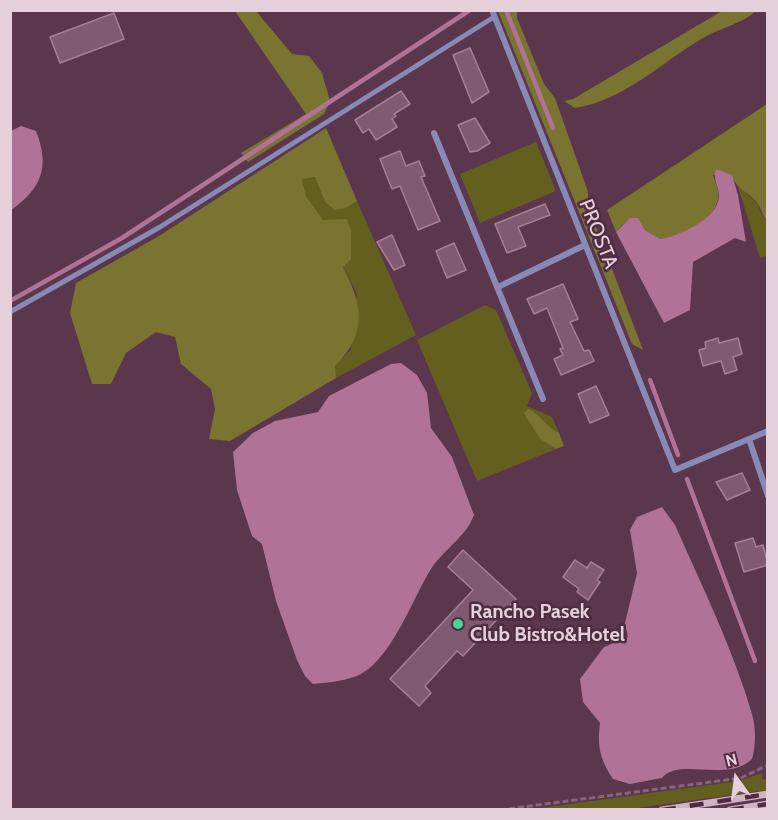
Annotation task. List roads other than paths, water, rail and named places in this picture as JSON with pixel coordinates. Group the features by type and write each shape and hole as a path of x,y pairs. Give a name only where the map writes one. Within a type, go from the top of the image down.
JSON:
{"street":[{"name":"PROSTA","path":"493,14 675,470 749,439"},
{"path":"10,312 160,227 493,14"},
{"path":"434,133 543,399"},
{"path":"498,287 585,245"},
{"path":"768,431 749,439 768,496"}],"waterway":[{"path":"10,301 122,238 470,10"},
{"path":"506,10 553,128"},
{"path":"650,380 678,455"},
{"path":"687,479 755,661"}],"railway":[{"path":"662,810 768,794"},
{"path":"730,810 768,804"}],"place":[{"name":"Rancho Pasek Club Bistro&Hotel","path":"458,624"}]}
